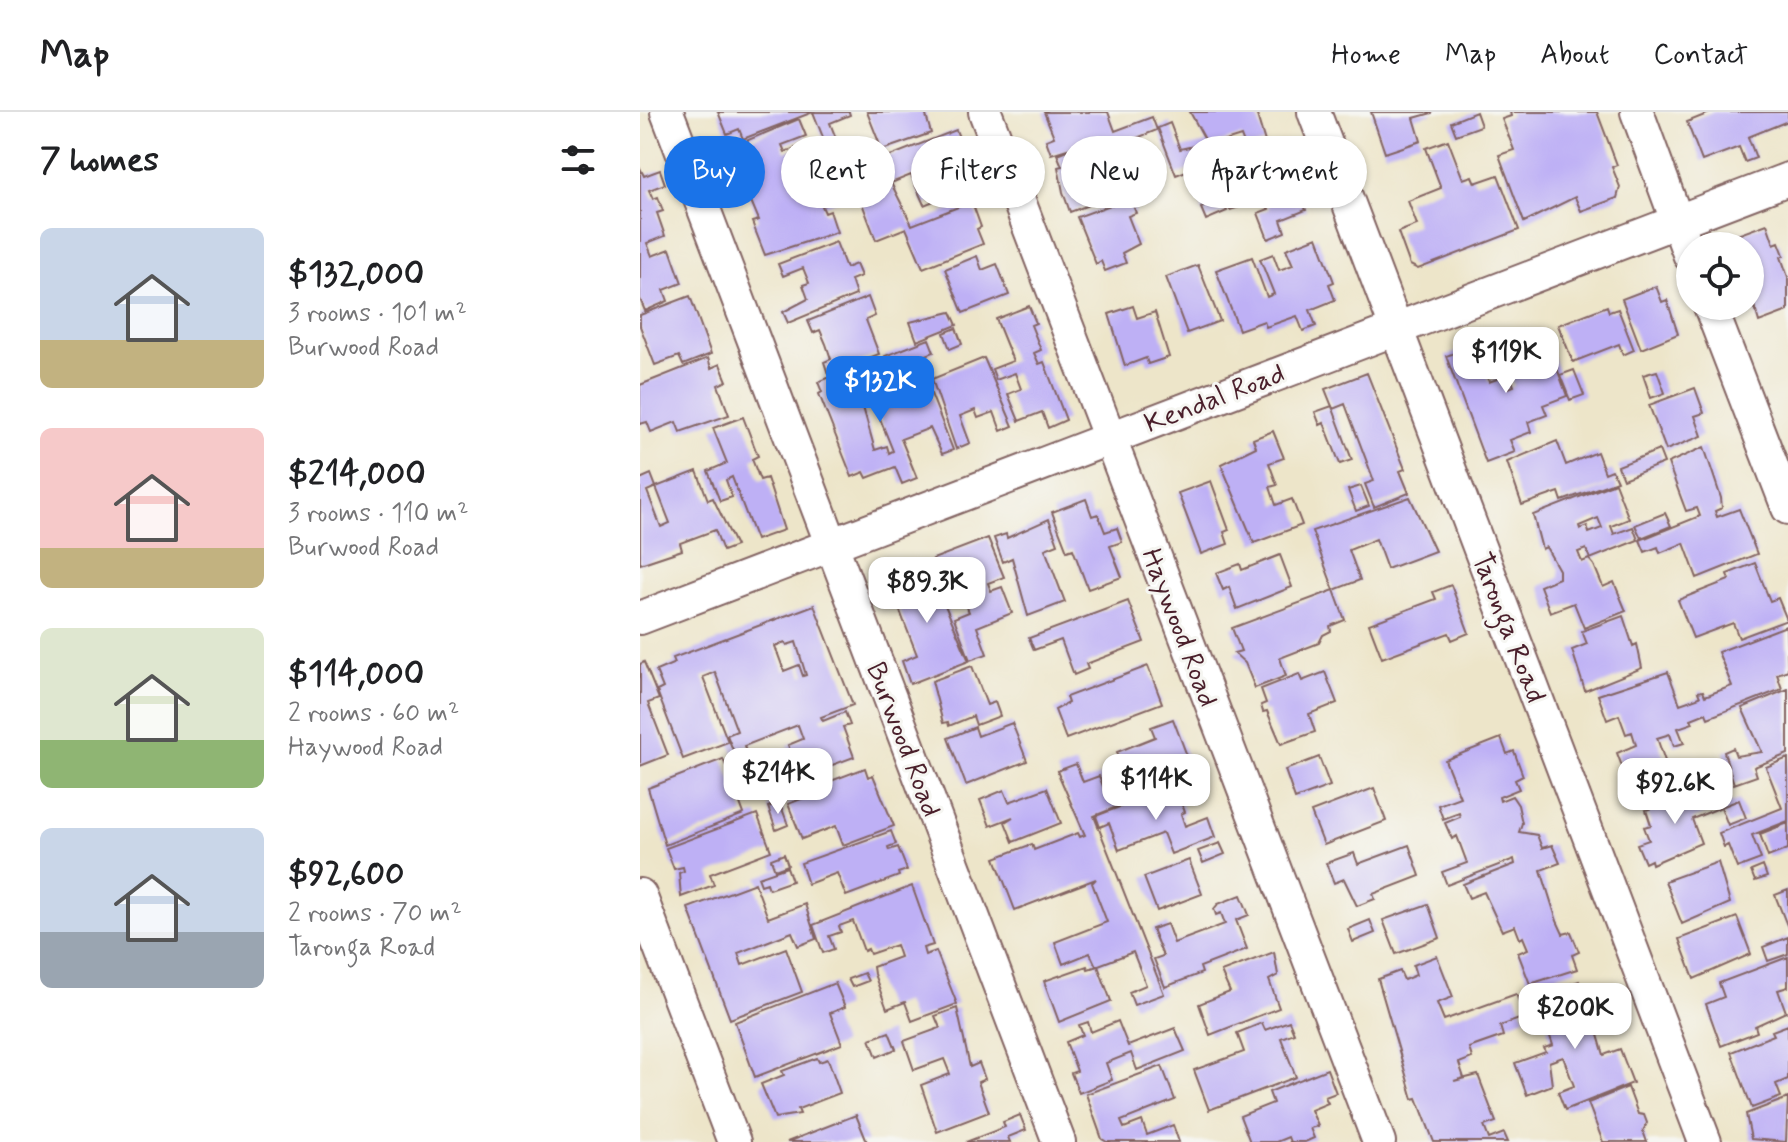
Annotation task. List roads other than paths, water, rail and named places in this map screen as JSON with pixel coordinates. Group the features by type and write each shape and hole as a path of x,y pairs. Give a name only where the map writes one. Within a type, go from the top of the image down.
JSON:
{"street":[{"name":"Burwood Road","path":"667,112 1059,1142"},
{"name":"Haywood Road","path":"985,112 1379,1142"},
{"name":"Taronga Road","path":"1314,112 1705,1142"},
{"path":"1637,112 1681,232"},
{"name":"Kendal Road","path":"640,618 1788,179"},
{"path":"1715,320 1788,508"},
{"path":"640,895 734,1142"}]}
